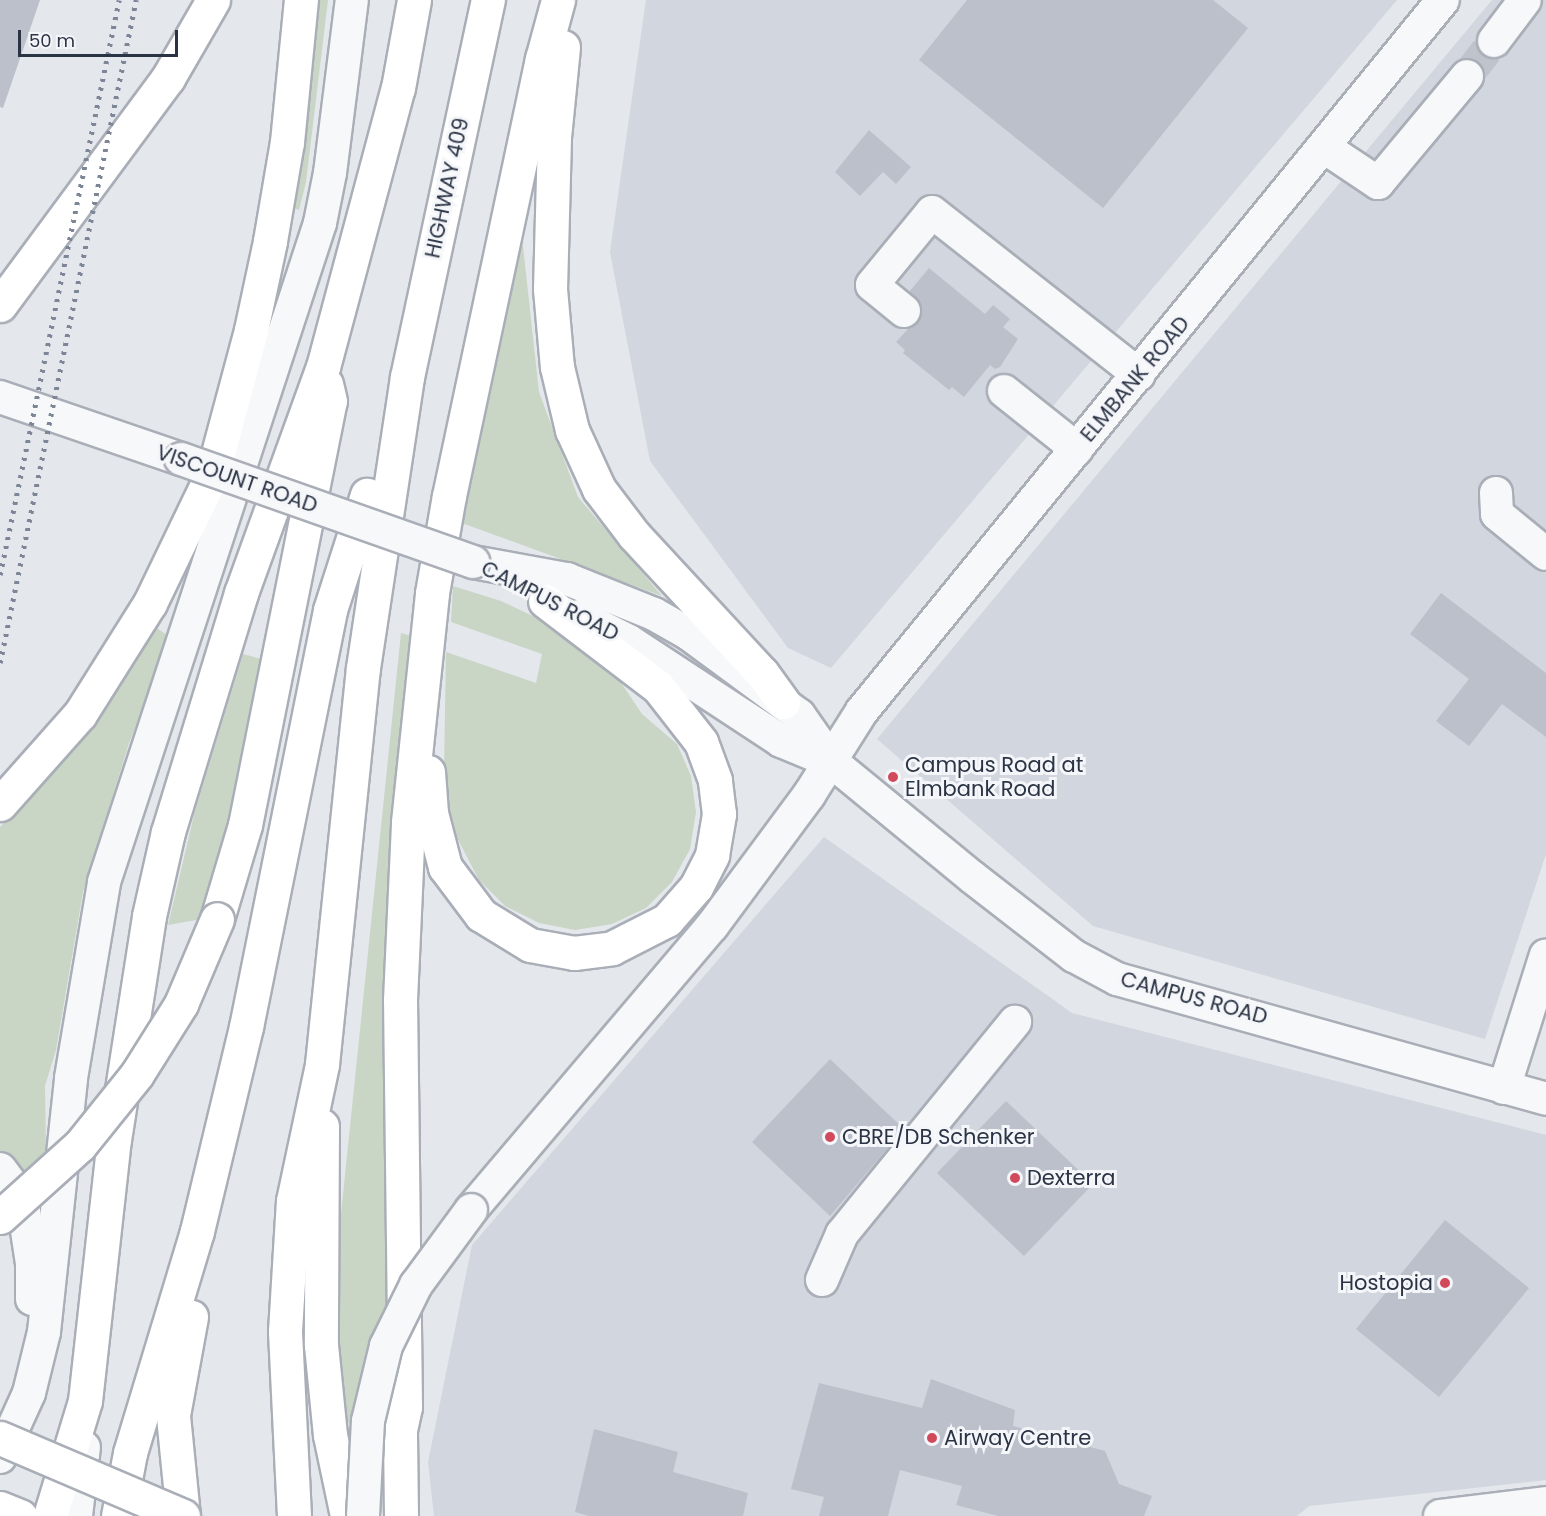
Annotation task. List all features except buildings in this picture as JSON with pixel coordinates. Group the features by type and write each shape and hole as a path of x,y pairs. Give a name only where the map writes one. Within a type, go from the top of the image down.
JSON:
{"main road":[{"path":"0,305 168,78 213,0"},
{"path":"0,804 80,714 150,603 213,472 251,330 270,241 286,142 301,0"},
{"path":"50,1516 85,1401 114,1140 149,916 168,832 241,593 323,367 398,88 414,0"},
{"name":"HIGHWAY 409","path":"406,376 488,0"},
{"path":"400,1516 400,1430 405,1407 400,1000 408,822 432,593 449,496 542,59 558,0"},
{"path":"568,0 554,137 550,225 555,344 566,409 585,463 600,489 641,543 762,673 783,702"},
{"path":"0,1217 80,1145 137,1074 181,1004 217,919 245,825 330,400 323,367"},
{"path":"347,1516 324,1387 319,1321 322,1064 363,668 406,376"},
{"path":"118,1516 130,1453 197,1231 246,1027 330,610 406,376"},
{"path":"421,703 431,813 440,853 457,886 481,915 530,945 574,954 612,948 667,920 696,887 716,843 718,798 710,761 701,742 658,687 545,601"},
{"path":"294,1516 290,1449 287,1268 293,1201 322,1064"},
{"path":"167,1516 164,1478 173,1415 194,1305 197,1231"},
{"path":"405,1407 415,1430 423,1516"},
{"path":"0,1438 183,1516 173,1415"},
{"path":"290,1449 306,1516"},
{"path":"0,1508 20,1516"}],"street":[{"path":"0,1457 29,1393 51,1283 72,1078 104,882 320,223 330,172 352,0"},
{"name":"ELMBANK ROAD","path":"363,1516 368,1420 386,1346 416,1285 471,1210 712,926 832,762 862,711 1139,375 1443,0"},
{"path":"1494,41 1525,0"},
{"path":"1324,147 1378,183 1467,76"},
{"path":"904,311 872,285 932,212 1139,375"},
{"path":"1004,391 1077,449"},
{"name":"VISCOUNT ROAD","path":"0,397 473,562"},
{"path":"1496,493 1497,514 1546,554"},
{"name":"CAMPUS ROAD","path":"473,562 567,579 654,614 689,634 799,715 832,762 1065,949 1117,979 1546,1099"},
{"name":"CAMPUS ROAD","path":"473,562 545,601 629,641 781,741 832,762"},
{"path":"1504,1088 1546,955"},
{"path":"822,1280 842,1234 1014,1022"},
{"path":"0,1169 22,1198 29,1236 32,1263 29,1393"},
{"path":"76,1516 85,1440 85,1401"},
{"path":"1441,1516 1546,1503"}],"shaded area":[{"path":"646,0 1397,0 831,668 788,648 650,461 610,252"},
{"path":"1492,0 1546,0 1546,854 1485,1039 1093,926 877,739"},
{"path":"824,837 1072,1013 1546,1135 1546,1480 1309,1506 1297,1516 434,1516 428,1462 472,1245"}],"green space":[{"path":"316,0 328,0 306,182 299,210 291,207"},
{"path":"521,228 539,392 578,497 662,596 459,522"},
{"path":"453,586 501,601 539,619 618,678 642,714 677,744 691,776 696,812 690,849 672,882 646,908 612,924 575,930 539,923 505,906 479,880 454,832 448,807 444,770 446,652 536,683 542,654 451,622"},
{"path":"155,627 170,637 129,743 83,892 56,1050 45,1086 46,1155 18,1180 0,1155 0,827 52,773 128,671"},
{"path":"401,633 411,636 389,917 388,1312 354,1426 345,1421 339,1346 339,1233"},
{"path":"243,654 261,659 231,816 202,919 168,925 195,811"}],"tunnel":[{"path":"1467,76 1494,41"}],"railway":[{"path":"0,575 119,0"},
{"path":"0,663 136,0"}],"place":[{"name":"Campus Road at Elmbank Road","path":"893,777"},
{"name":"CBRE/DB Schenker","path":"830,1137"},
{"name":"Dexterra","path":"1015,1178"},
{"name":"Hostopia","path":"1445,1283"},
{"name":"Airway Centre","path":"932,1438"}]}
